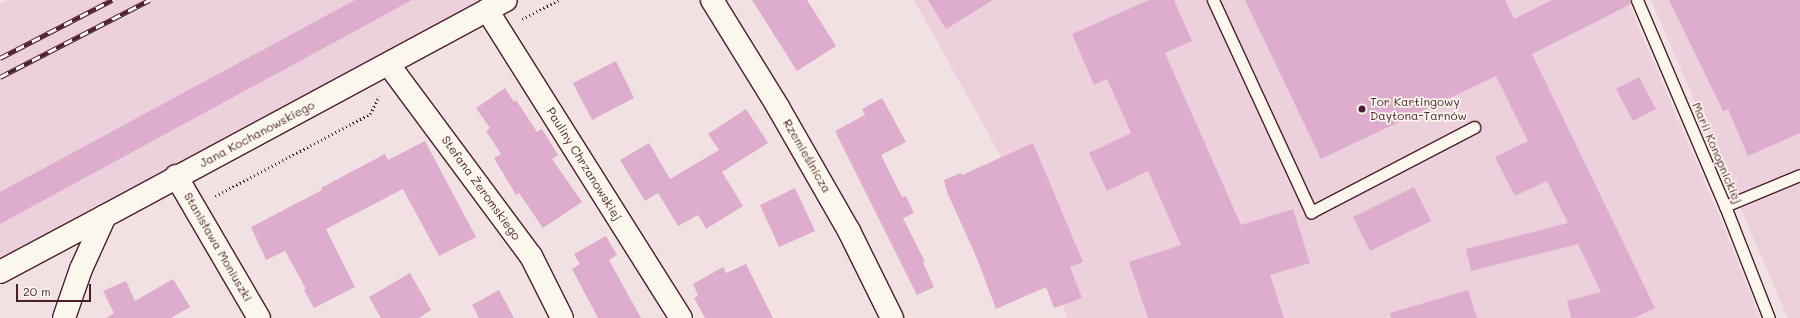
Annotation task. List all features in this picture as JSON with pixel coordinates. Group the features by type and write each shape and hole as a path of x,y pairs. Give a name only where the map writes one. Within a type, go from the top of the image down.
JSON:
{"street":[{"name":"Jana Kochanowskiego","path":"0,272 176,176 389,65 506,0"},
{"name":"Rzemieślnicza","path":"712,0 778,107 845,224 892,318"},
{"name":"Pauliny Chrzanowskiej","path":"487,10 681,318"},
{"name":"Stefana Żeromskiego","path":"389,65 531,256 562,318"},
{"name":"Stanisława Moniuszki","path":"176,176 260,318"},
{"path":"64,318 81,269 105,216"}],"lane":[{"path":"1213,0 1311,212 1474,127"},
{"name":"Marii Konopnickiej","path":"1637,0 1725,206 1769,318"},
{"path":"1725,206 1800,175"}],"path":[{"path":"500,31 559,0"},
{"path":"194,206 370,114 381,93 402,82"}],"shaded area":[{"path":"9,0 490,0 0,273 0,4"},
{"path":"914,0 1627,0 1724,227 1760,318 1067,318 1040,227"},
{"path":"1651,0 1800,0 1800,318 1788,318"}],"building":[{"path":"355,0 412,0 0,224 0,192"},
{"path":"752,0 807,0 836,46 797,71"},
{"path":"928,0 993,0 946,29"},
{"path":"1149,0 1174,0 1192,41 1165,53 1241,225 1293,209 1310,263 1270,275 1284,318 1148,318 1129,262 1181,245 1148,171 1107,191 1089,153 1131,133 1107,79 1094,85 1072,34"},
{"path":"1245,0 1505,0 1514,19 1552,0 1630,0 1631,4 1532,54 1655,308 1634,318 1571,318 1567,301 1601,292 1578,244 1471,271 1466,249 1568,223 1547,181 1515,196 1495,157 1528,141 1496,76 1321,159"},
{"path":"1669,0 1800,0 1800,133 1748,156 1728,109 1723,111"},
{"path":"616,61 634,98 592,120 573,83"},
{"path":"1639,77 1656,109 1633,121 1616,89"},
{"path":"505,88 514,102 516,100 537,132 542,129 558,155 552,159 582,202 543,228 519,193 516,195 494,158 501,154 486,131 490,128 476,108"},
{"path":"882,98 906,142 881,155 902,197 906,196 914,213 903,218 925,262 923,263 934,287 917,295 835,131 865,115 862,109"},
{"path":"746,109 768,143 722,172 743,206 706,229 698,215 678,226 658,193 645,201 620,160 649,143 670,179 719,150 708,134"},
{"path":"425,141 476,237 439,256 403,189 326,229 355,287 314,308 304,290 306,289 285,251 266,260 251,227 322,190 321,188 385,154 388,160"},
{"path":"1033,143 1083,262 1070,267 1082,298 1054,308 1046,287 996,309 978,261 947,192 944,180 961,173 962,175"},
{"path":"1414,187 1431,221 1370,251 1353,217"},
{"path":"795,188 815,231 779,247 760,205"},
{"path":"606,236 617,255 609,260 641,318 598,318 572,269 580,264 574,254"},
{"path":"746,264 773,318 705,318 694,298 698,295 693,284 723,267 726,273"},
{"path":"410,273 431,310 419,318 381,318 369,297"},
{"path":"173,279 190,307 171,318 106,318 114,313 103,291 126,281 135,301"},
{"path":"499,290 514,318 479,318 472,305"},
{"path":"1468,290 1477,318 1391,318 1390,313"}],"railway":[{"path":"0,58 112,0"},
{"path":"0,77 149,0"}],"place":[{"name":"Tor Kartingowy Daytona-Tarnów","path":"1362,109"}]}
